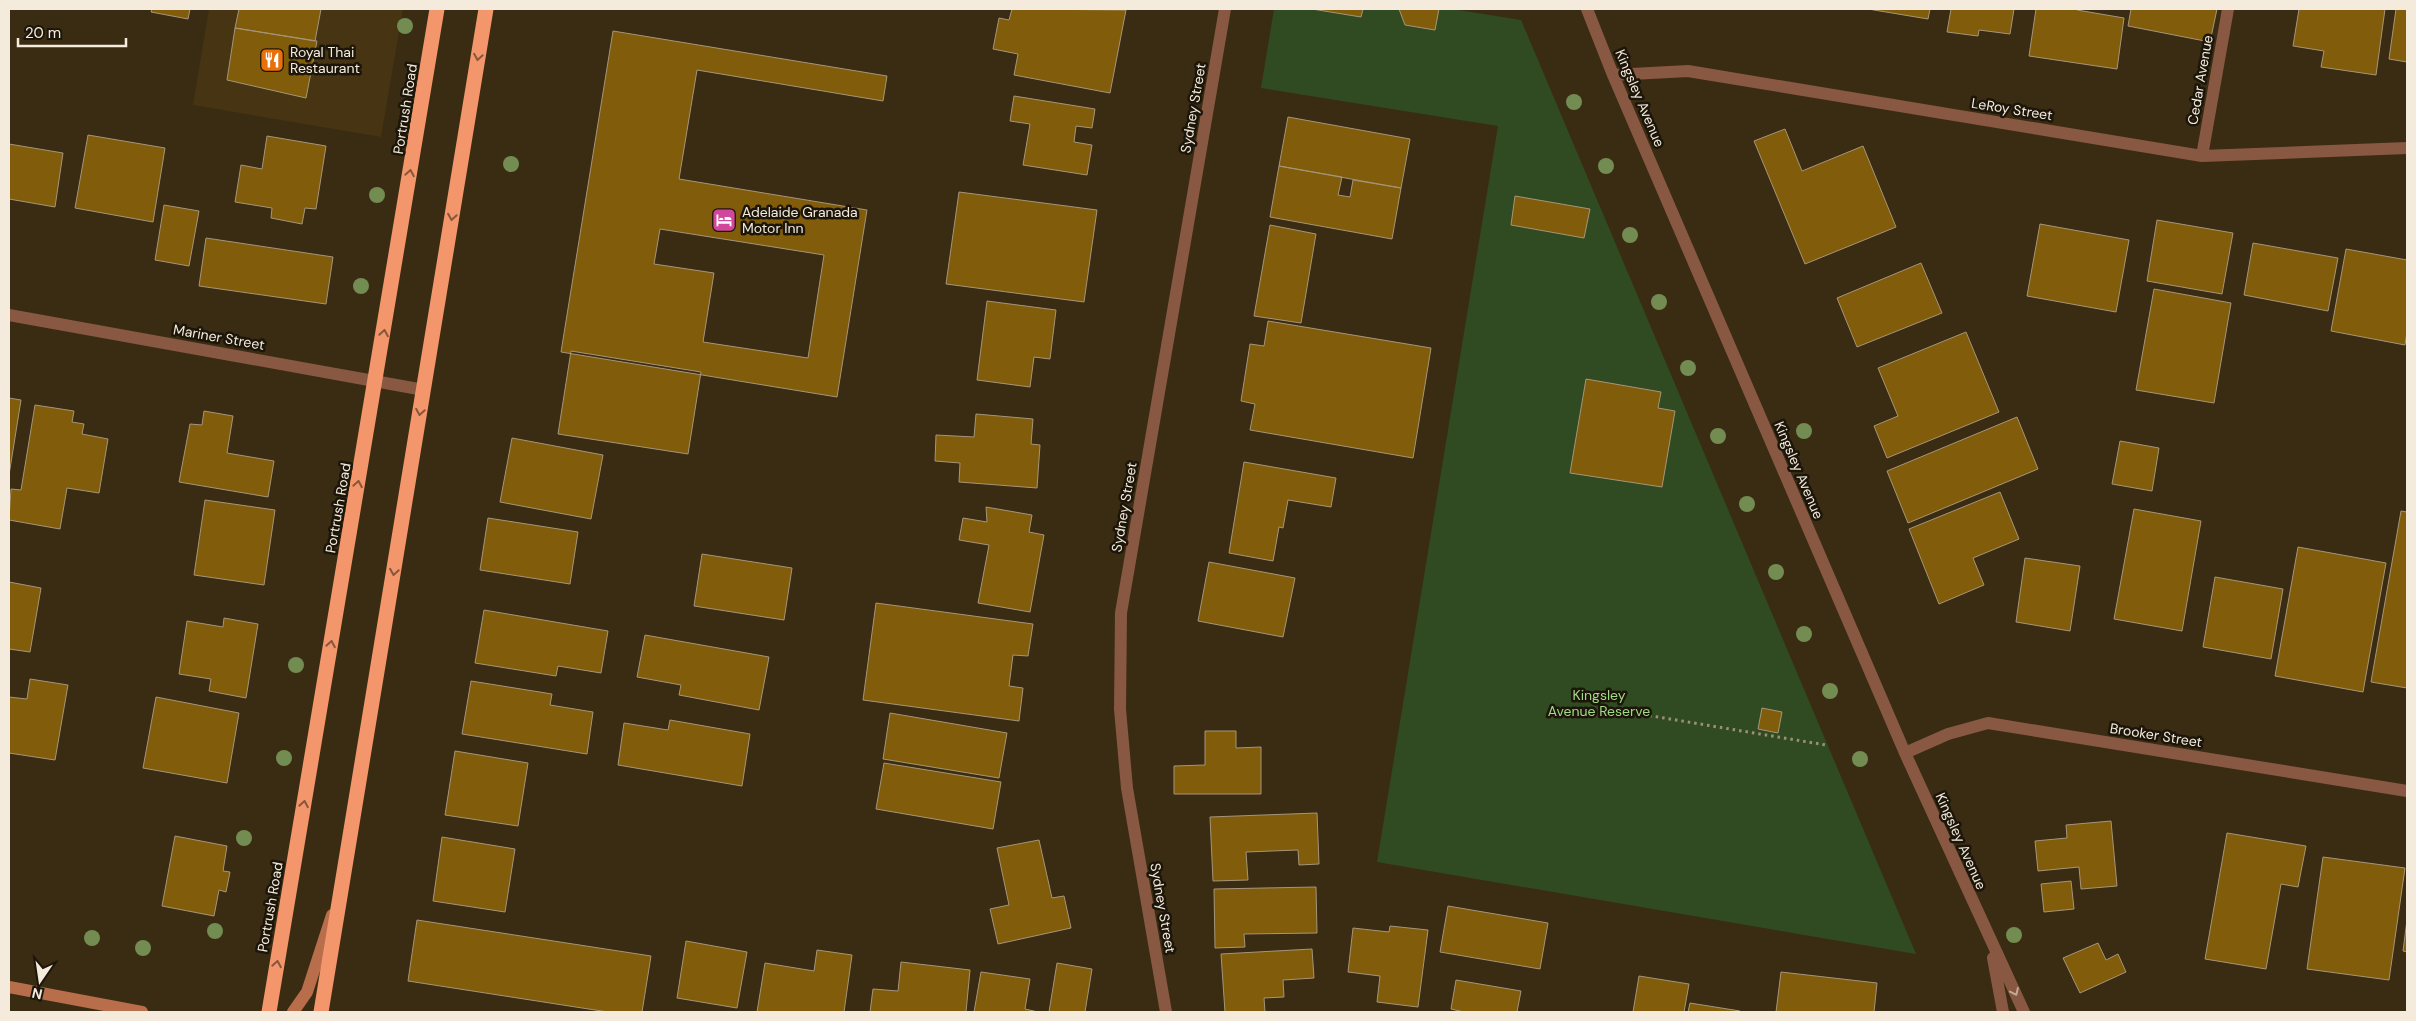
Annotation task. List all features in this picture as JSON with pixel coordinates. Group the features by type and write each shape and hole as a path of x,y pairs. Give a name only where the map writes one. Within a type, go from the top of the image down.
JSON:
{"highway":[{"name":"Portrush Road","path":"269,1012 438,9"},
{"path":"321,1012 486,9"}],"street":[{"name":"Sydney Street","path":"1166,1012 1127,788 1120,709 1121,612 1225,9"},
{"name":"Kingsley Avenue","path":"1587,9 1613,75 1905,753 2024,1012"},
{"name":"Cedar Avenue","path":"2202,156 2228,9"},
{"name":"LeRoy Street","path":"1613,75 1688,71 2202,156 2407,148"},
{"name":"Mariner Street","path":"9,315 424,390"},
{"name":"Brooker Street","path":"1905,753 1948,734 1988,723 2407,791"},
{"path":"293,1012 307,992 343,879"},
{"name":"Kingsley Avenue","path":"1990,941 2003,1012"},
{"path":"9,987 142,1012"}],"path":[{"path":"1598,707 1826,745"}],"shaded area":[{"path":"209,9 403,9 381,137 193,105"}],"green space":[{"name":"Kingsley Avenue Reserve","path":"1274,9 1452,9 1521,20 1916,954 1377,862 1498,126 1261,88"}],"building":[{"path":"152,9 190,9 188,19 151,12"},
{"path":"239,9 321,9 315,41 235,28"},
{"path":"1012,9 1126,10 1110,93 1014,75 1018,54 993,49 999,18 1009,20"},
{"path":"1312,9 1363,9 1361,17"},
{"path":"1399,9 1439,9 1435,30 1405,25"},
{"path":"1868,9 1930,9 1928,19"},
{"path":"1951,9 2014,9 2010,34 1979,30 1978,36 1947,32"},
{"path":"2036,9 2077,9 2124,18 2117,69 2029,56"},
{"path":"2131,9 2217,9 2210,42 2128,26"},
{"path":"2299,9 2385,9 2376,75 2321,67 2324,51 2293,46"},
{"path":"2396,9 2407,9 2407,62 2389,59"},
{"name":"Royal Thai Restaurant","path":"235,28 317,41 306,98 227,80"},
{"name":"Adelaide Granada Motor Inn","path":"613,31 887,76 883,101 697,70 679,179 867,210 837,397 561,352","holes":["660,229 824,255 808,358 703,342 714,273 654,264"]},
{"path":"1014,96 1095,109 1092,128 1076,126 1074,142 1092,145 1087,175 1023,165 1030,124 1010,121"},
{"path":"1288,117 1410,139 1401,188 1279,166"},
{"path":"1785,129 1802,171 1863,146 1896,227 1805,264 1754,141"},
{"path":"88,135 165,148 153,222 75,208"},
{"path":"267,136 326,146 316,209 305,208 302,224 271,218 272,208 235,202 241,165 262,169"},
{"path":"9,144 63,153 55,207 9,199"},
{"path":"1279,166 1342,177 1338,195 1350,197 1353,180 1401,188 1392,239 1270,217"},
{"path":"959,192 1097,210 1084,302 946,284"},
{"path":"1515,196 1590,209 1584,238 1511,225"},
{"path":"164,205 199,211 189,266 155,260"},
{"path":"2157,220 2233,233 2222,294 2147,281"},
{"path":"2040,224 2129,240 2116,312 2027,296"},
{"path":"1270,225 1316,234 1301,323 1254,316"},
{"path":"206,238 333,257 326,304 199,286"},
{"path":"2253,243 2338,258 2328,311 2244,295"},
{"path":"2346,249 2407,260 2407,332 2405,345 2331,331"},
{"path":"1921,263 1942,313 1857,347 1837,298"},
{"path":"2154,289 2231,303 2214,403 2136,390"},
{"path":"987,301 1056,310 1050,359 1034,357 1030,387 977,380"},
{"path":"1268,321 1431,348 1413,458 1250,430 1255,404 1241,401 1250,344 1264,346"},
{"path":"1966,332 1999,412 1887,458 1874,426 1898,416 1878,368"},
{"path":"571,351 701,372 688,454 558,434"},
{"path":"1586,379 1661,392 1658,408 1675,411 1662,487 1570,473"},
{"path":"9,398 21,400 9,475"},
{"path":"35,405 74,411 72,422 84,424 82,434 108,439 99,493 67,488 60,529 9,520 11,489 21,490"},
{"path":"204,411 233,416 227,453 274,461 268,497 179,482 190,424 202,425"},
{"path":"976,414 1033,419 1031,444 1040,445 1037,488 959,482 960,463 935,461 936,435 974,437"},
{"path":"2017,417 2038,469 1908,523 1887,471"},
{"path":"512,438 603,455 591,519 500,502"},
{"path":"2120,441 2159,448 2152,491 2112,484"},
{"path":"1244,462 1336,478 1331,507 1288,500 1283,528 1279,527 1273,561 1229,553"},
{"path":"2000,492 2019,539 1973,558 1984,585 1939,604 1909,529"},
{"path":"205,500 275,510 264,585 194,575"},
{"path":"986,507 1032,515 1029,532 1044,535 1030,612 978,603 989,545 959,540 963,518 987,522"},
{"path":"2134,509 2201,521 2182,631 2114,619"},
{"path":"2401,511 2407,512 2407,688 2371,682"},
{"path":"488,518 578,532 570,584 480,570"},
{"path":"2298,547 2386,563 2363,692 2275,676"},
{"path":"702,554 792,568 784,620 694,606"},
{"path":"2025,558 2080,566 2070,631 2016,622"},
{"path":"1209,562 1295,578 1283,637 1198,621"},
{"path":"2215,577 2283,589 2271,659 2203,647"},
{"path":"9,582 41,588 30,652 9,649"},
{"path":"876,603 1033,624 1028,656 1013,655 1009,686 1023,688 1019,721 863,700"},
{"path":"484,610 608,631 601,673 558,666 556,676 475,663"},
{"path":"224,618 258,624 246,698 209,691 211,679 179,674 187,621 223,627"},
{"path":"645,635 769,657 759,710 679,695 681,685 637,677"},
{"path":"30,679 68,685 55,760 9,753 9,697 27,699"},
{"path":"471,681 552,694 550,705 593,712 587,754 462,734"},
{"path":"156,697 239,713 227,783 143,768"},
{"path":"1762,708 1782,712 1778,733 1758,729"},
{"path":"890,713 1007,733 999,778 883,759"},
{"path":"670,720 750,734 742,786 618,765 624,723 668,730"},
{"path":"1205,731 1236,731 1236,748 1261,747 1261,794 1174,794 1174,766 1205,765"},
{"path":"455,751 528,763 518,826 445,815"},
{"path":"884,763 1001,782 993,829 876,809"},
{"path":"1317,813 1319,864 1299,865 1298,850 1246,852 1248,880 1213,881 1210,817"},
{"path":"2111,821 2117,886 2081,889 2079,867 2038,871 2035,841 2067,838 2066,825"},
{"path":"2227,833 2306,846 2298,887 2281,884 2266,969 2205,959"},
{"path":"175,836 227,846 223,871 230,872 226,892 219,890 214,916 162,906"},
{"path":"442,837 515,849 505,912 433,901"},
{"path":"1039,840 1052,898 1064,896 1071,928 998,944 990,909 1009,905 997,848"},
{"path":"2323,857 2405,868 2389,980 2307,969"},
{"path":"2071,881 2074,909 2044,912 2041,884"},
{"path":"1316,887 1317,933 1244,934 1245,947 1215,948 1214,889"},
{"path":"1448,906 1548,923 1540,969 1440,952"},
{"path":"417,920 651,956 642,1012 608,1012 408,981"},
{"path":"2407,920 2407,952 2403,951"},
{"path":"1390,926 1428,930 1418,1007 1377,1002 1380,976 1348,972 1353,928 1389,932"},
{"path":"686,941 747,952 737,1008 677,998"},
{"path":"2098,943 2106,960 2118,954 2126,972 2080,993 2063,958"},
{"path":"1312,949 1314,978 1283,980 1284,997 1264,998 1265,1012 1225,1012 1221,954"},
{"path":"817,950 852,955 844,1012 757,1012 765,963 814,971"},
{"path":"901,962 970,970 966,1012 870,1012 873,989 898,991"},
{"path":"1057,963 1092,969 1085,1012 1049,1012"},
{"path":"981,972 1030,979 1025,1009 1038,1012 974,1012"},
{"path":"1781,972 1877,983 1874,1012 1776,1012"},
{"path":"1639,976 1689,984 1684,1012 1633,1012"},
{"path":"1456,980 1521,991 1517,1012 1464,1012 1451,1009"},
{"path":"1690,1003 1740,1011 1688,1012"}],"place":[{"name":"Royal Thai Restaurant","path":"272,60"},
{"name":"Adelaide Granada Motor Inn","path":"724,220"}]}
